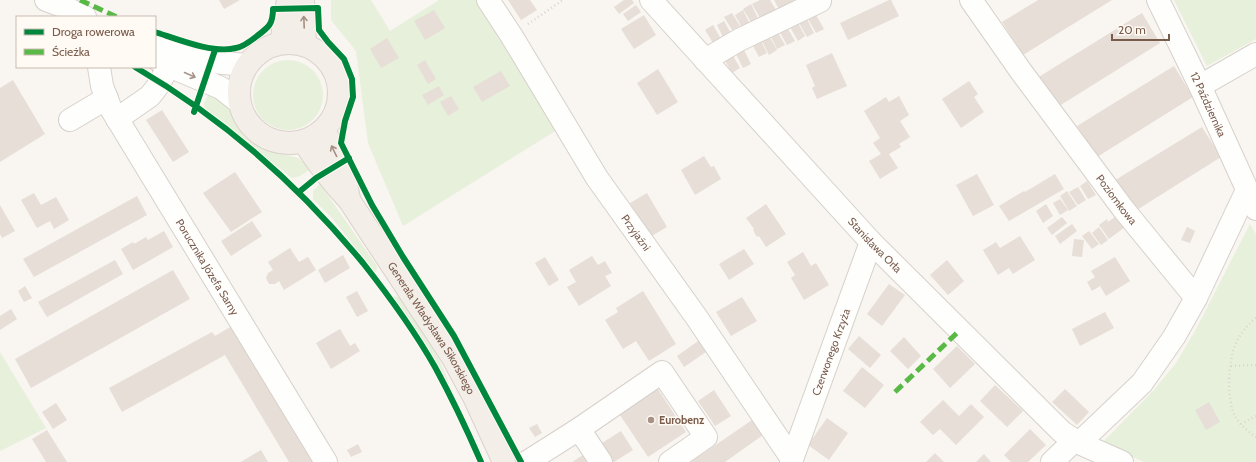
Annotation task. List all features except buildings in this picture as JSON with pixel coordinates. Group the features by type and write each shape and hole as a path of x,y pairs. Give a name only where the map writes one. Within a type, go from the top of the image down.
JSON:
{"main road":[{"path":"282,43 288,0"},
{"path":"303,0 305,45"},
{"path":"282,43 305,45 320,53 332,66 338,82 339,99 334,116 324,130 315,137 304,142 287,144 270,140 255,132 244,118 239,102 238,89 241,76 247,65 256,54 268,46 282,43"},
{"name":"Generała Władysława Sikorskiego","path":"324,130 337,156 345,178 349,200"},
{"name":"Generała Władysława Sikorskiego","path":"304,142 314,159 334,185 349,200 452,358 474,397 504,462"}],"street":[{"path":"46,0 83,16"},
{"name":"Przyjaźni","path":"488,0 511,35 597,178 697,318 792,461"},
{"name":"Stanisława Orła","path":"651,0 871,242 1062,432 1076,442 1122,462"},
{"name":"Poziomkowa","path":"971,0 1020,70 1124,210 1196,298"},
{"name":"12 Października","path":"1158,0 1200,86 1256,209"},
{"path":"706,60 739,40 820,1"},
{"path":"156,45 198,60 247,65"},
{"path":"1200,86 1256,54"},
{"path":"117,119 150,96 157,87 162,62 221,88 239,102"},
{"name":"Porucznika Józefa Sarny","path":"99,68 102,86 110,107 326,462"},
{"path":"70,120 107,98"},
{"path":"1052,462 1142,383 1174,337 1196,298 1247,190"},
{"name":"Czerwonego Krzyża","path":"792,461 871,242"},
{"path":"527,462 579,429 662,372 706,437 670,462"},
{"path":"579,429 601,462"}],"path":[{"path":"511,35 563,0"},
{"path":"1256,318 1244,330 1233,352 1229,387 1230,402 1236,418 1256,437"},
{"path":"1231,366 1256,365"},
{"path":"1241,424 1256,416"}],"green space":[{"path":"331,0 371,0 390,31 439,0 478,0 560,128 403,226 368,143 356,51 331,20"},
{"path":"1174,0 1256,0 1256,39 1207,66"},
{"path":"288,60 301,63 313,70 320,82 323,95 320,108 313,120 301,127 288,130 275,127 263,120 256,108 253,95 256,82 263,70 275,63"},
{"path":"210,91 231,110 238,126 245,136 258,145 271,151 298,158 311,169 300,176 292,178 208,113 204,107 204,103"},
{"path":"320,184 377,266 376,273 331,217 313,199 313,191"},
{"path":"1250,224 1256,234 1256,462 1144,462 1102,443 1154,390 1176,363 1195,331"},
{"path":"392,296 399,297 428,341 442,365 455,399 418,334"},
{"path":"0,352 46,428 0,451"}],"marked path":[{"path":"80,0 115,16"},
{"path":"895,392 960,330"}],"cycle path":[{"path":"156,32 195,45 217,49 236,48 247,43 270,25 273,9 318,8 319,30 344,59 352,79 353,97 345,121 341,143 372,205 403,257 454,336 521,462"},
{"path":"194,112 215,50"},
{"path":"137,68 199,108 258,154 312,206 338,234 363,263 419,340 447,390 481,462"},
{"path":"299,192 316,178 349,158"}],"place":[{"name":"Eurobenz","path":"651,420"}]}
